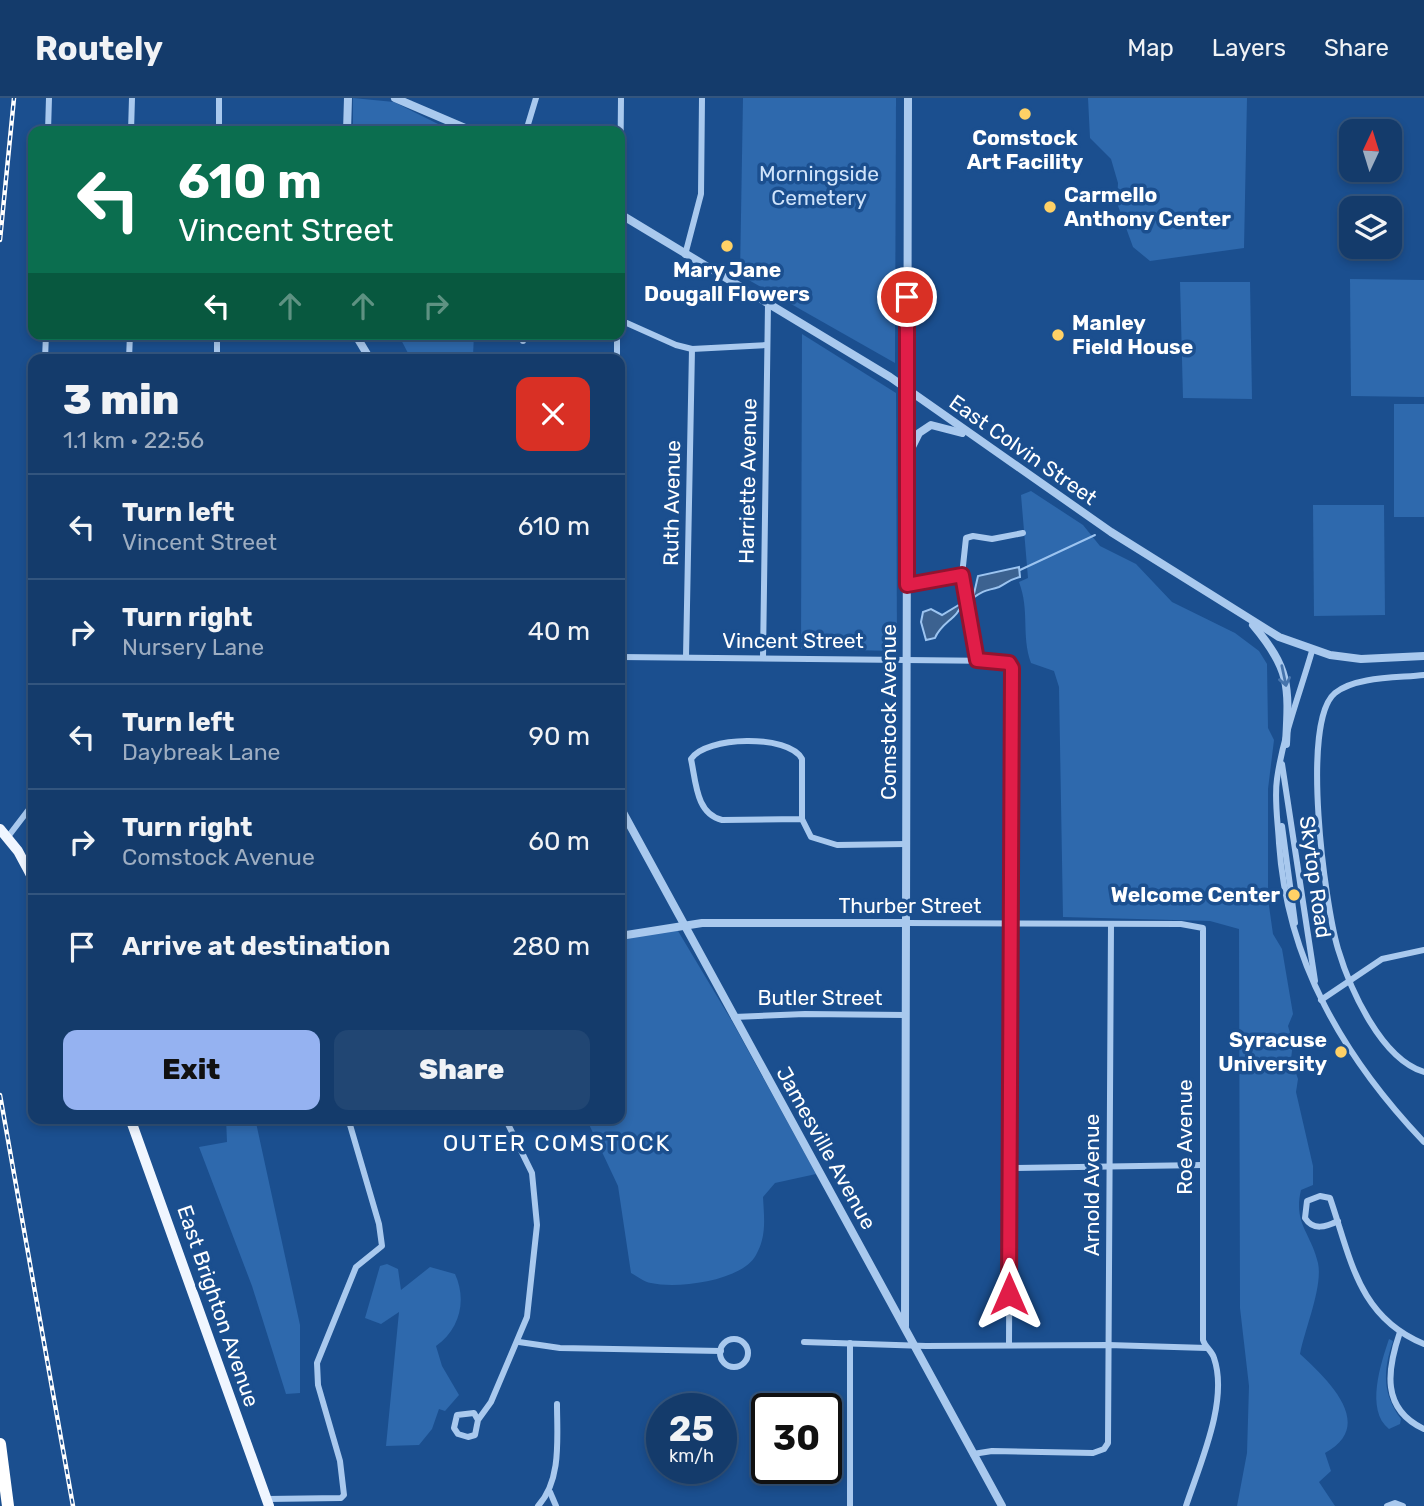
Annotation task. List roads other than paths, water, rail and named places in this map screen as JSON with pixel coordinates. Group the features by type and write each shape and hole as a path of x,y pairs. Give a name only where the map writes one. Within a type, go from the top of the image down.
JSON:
{"highway":[{"path":"0,1444 8,1506"},
{"path":"0,1482 8,1506"}],"main road":[{"path":"4,834 28,871"},
{"name":"East Brighton Avenue","path":"132,1124 268,1502"}],"street":[{"path":"48,126 49,98"},
{"path":"131,126 132,98"},
{"path":"219,98 219,126"},
{"path":"347,126 348,98"},
{"path":"396,98 460,126"},
{"path":"528,126 537,98"},
{"path":"621,98 621,126"},
{"path":"684,255 701,194 702,98"},
{"name":"Comstock Avenue","path":"905,1326 908,98"},
{"name":"East Colvin Street","path":"625,217 907,389 1111,532 1249,620 1312,651 1361,659 1424,656"},
{"name":"Harriette Avenue","path":"762,658 768,304"},
{"path":"625,322 676,345 692,349 767,345"},
{"name":"Ruth Avenue","path":"686,657 692,349"},
{"path":"906,458 916,437 931,425 971,436"},
{"path":"977,660 962,575 968,536 992,539 1023,533"},
{"path":"907,585 962,575"},
{"path":"1249,620 1273,648 1285,676 1288,699 1286,744"},
{"name":"Skytop Road","path":"1312,651 1282,759 1277,804 1286,884 1297,941 1321,1000 1368,1078 1424,1142"},
{"name":"Vincent Street","path":"625,657 977,660 1009,663 1012,668 1010,924"},
{"path":"1424,675 1359,683 1335,693 1322,713 1317,790 1327,895 1338,948 1349,980 1384,1042 1399,1059 1424,1072"},
{"path":"802,819 722,820 710,817 703,807 691,759 704,747 736,742 774,743 792,748 802,759 802,819 811,837 837,845 906,844"},
{"name":"Skytop Road","path":"1282,759 1305,906 1308,950 1321,1000"},
{"path":"4,834 28,809"},
{"name":"Jamesville Avenue","path":"625,816 1002,1506"},
{"path":"1286,884 1301,881"},
{"path":"1290,906 1305,906"},
{"name":"Thurber Street","path":"625,935 682,924 1201,926"},
{"path":"1009,1345 1010,924"},
{"name":"Arnold Avenue","path":"973,1454 992,1451 1093,1453 1107,1446 1111,924"},
{"name":"Roe Avenue","path":"1186,1506 1209,1437 1215,1407 1215,1359 1207,1348 1203,1328 1204,940 1201,926"},
{"path":"1321,1000 1382,960 1424,950"},
{"name":"Butler Street","path":"734,1017 805,1014 905,1016"},
{"path":"268,1502 327,1500 344,1495 340,1461 318,1385 317,1363 356,1267 382,1246 379,1224 350,1124"},
{"path":"478,1420 474,1413 457,1415 454,1428 457,1434 468,1437 475,1435 478,1420 491,1402 519,1342 527,1317 537,1209 532,1173 508,1124"},
{"path":"1010,1168 1202,1165"},
{"path":"1338,1221 1318,1227 1310,1224 1305,1218 1307,1201 1320,1196 1330,1198 1367,1300 1385,1322 1424,1344"},
{"path":"1400,1332 1390,1364 1390,1389 1403,1415 1424,1429"},
{"path":"736,1339 744,1343 748,1356 743,1363 734,1367 726,1364 721,1351 727,1341 736,1339"},
{"path":"519,1342 560,1348 721,1351"},
{"path":"804,1342 1207,1348"},
{"path":"850,1343 850,1506"},
{"path":"538,1506 550,1492 555,1465 557,1404"},
{"path":"550,1492 556,1506"},
{"path":"1387,1506 1395,1503 1403,1506"}],"waterway":[{"path":"1020,570 1095,535"}],"railway":[{"path":"0,240 14,98"},
{"path":"0,1095 73,1506"}],"place":[{"name":"Comstock Art Facility","path":"1025,114"},
{"name":"Carmello Anthony Center","path":"1050,207"},
{"name":"Mary Jane Dougall Flowers","path":"727,246"},
{"name":"Manley Field House","path":"1058,335"},
{"name":"Welcome Center","path":"1294,895"},
{"name":"Syracuse University","path":"1341,1052"}],"district":[{"name":"OUTER COMSTOCK","path":"557,1143"}],"park label":[{"name":"Morningside Cemetery","path":"819,186"}]}
